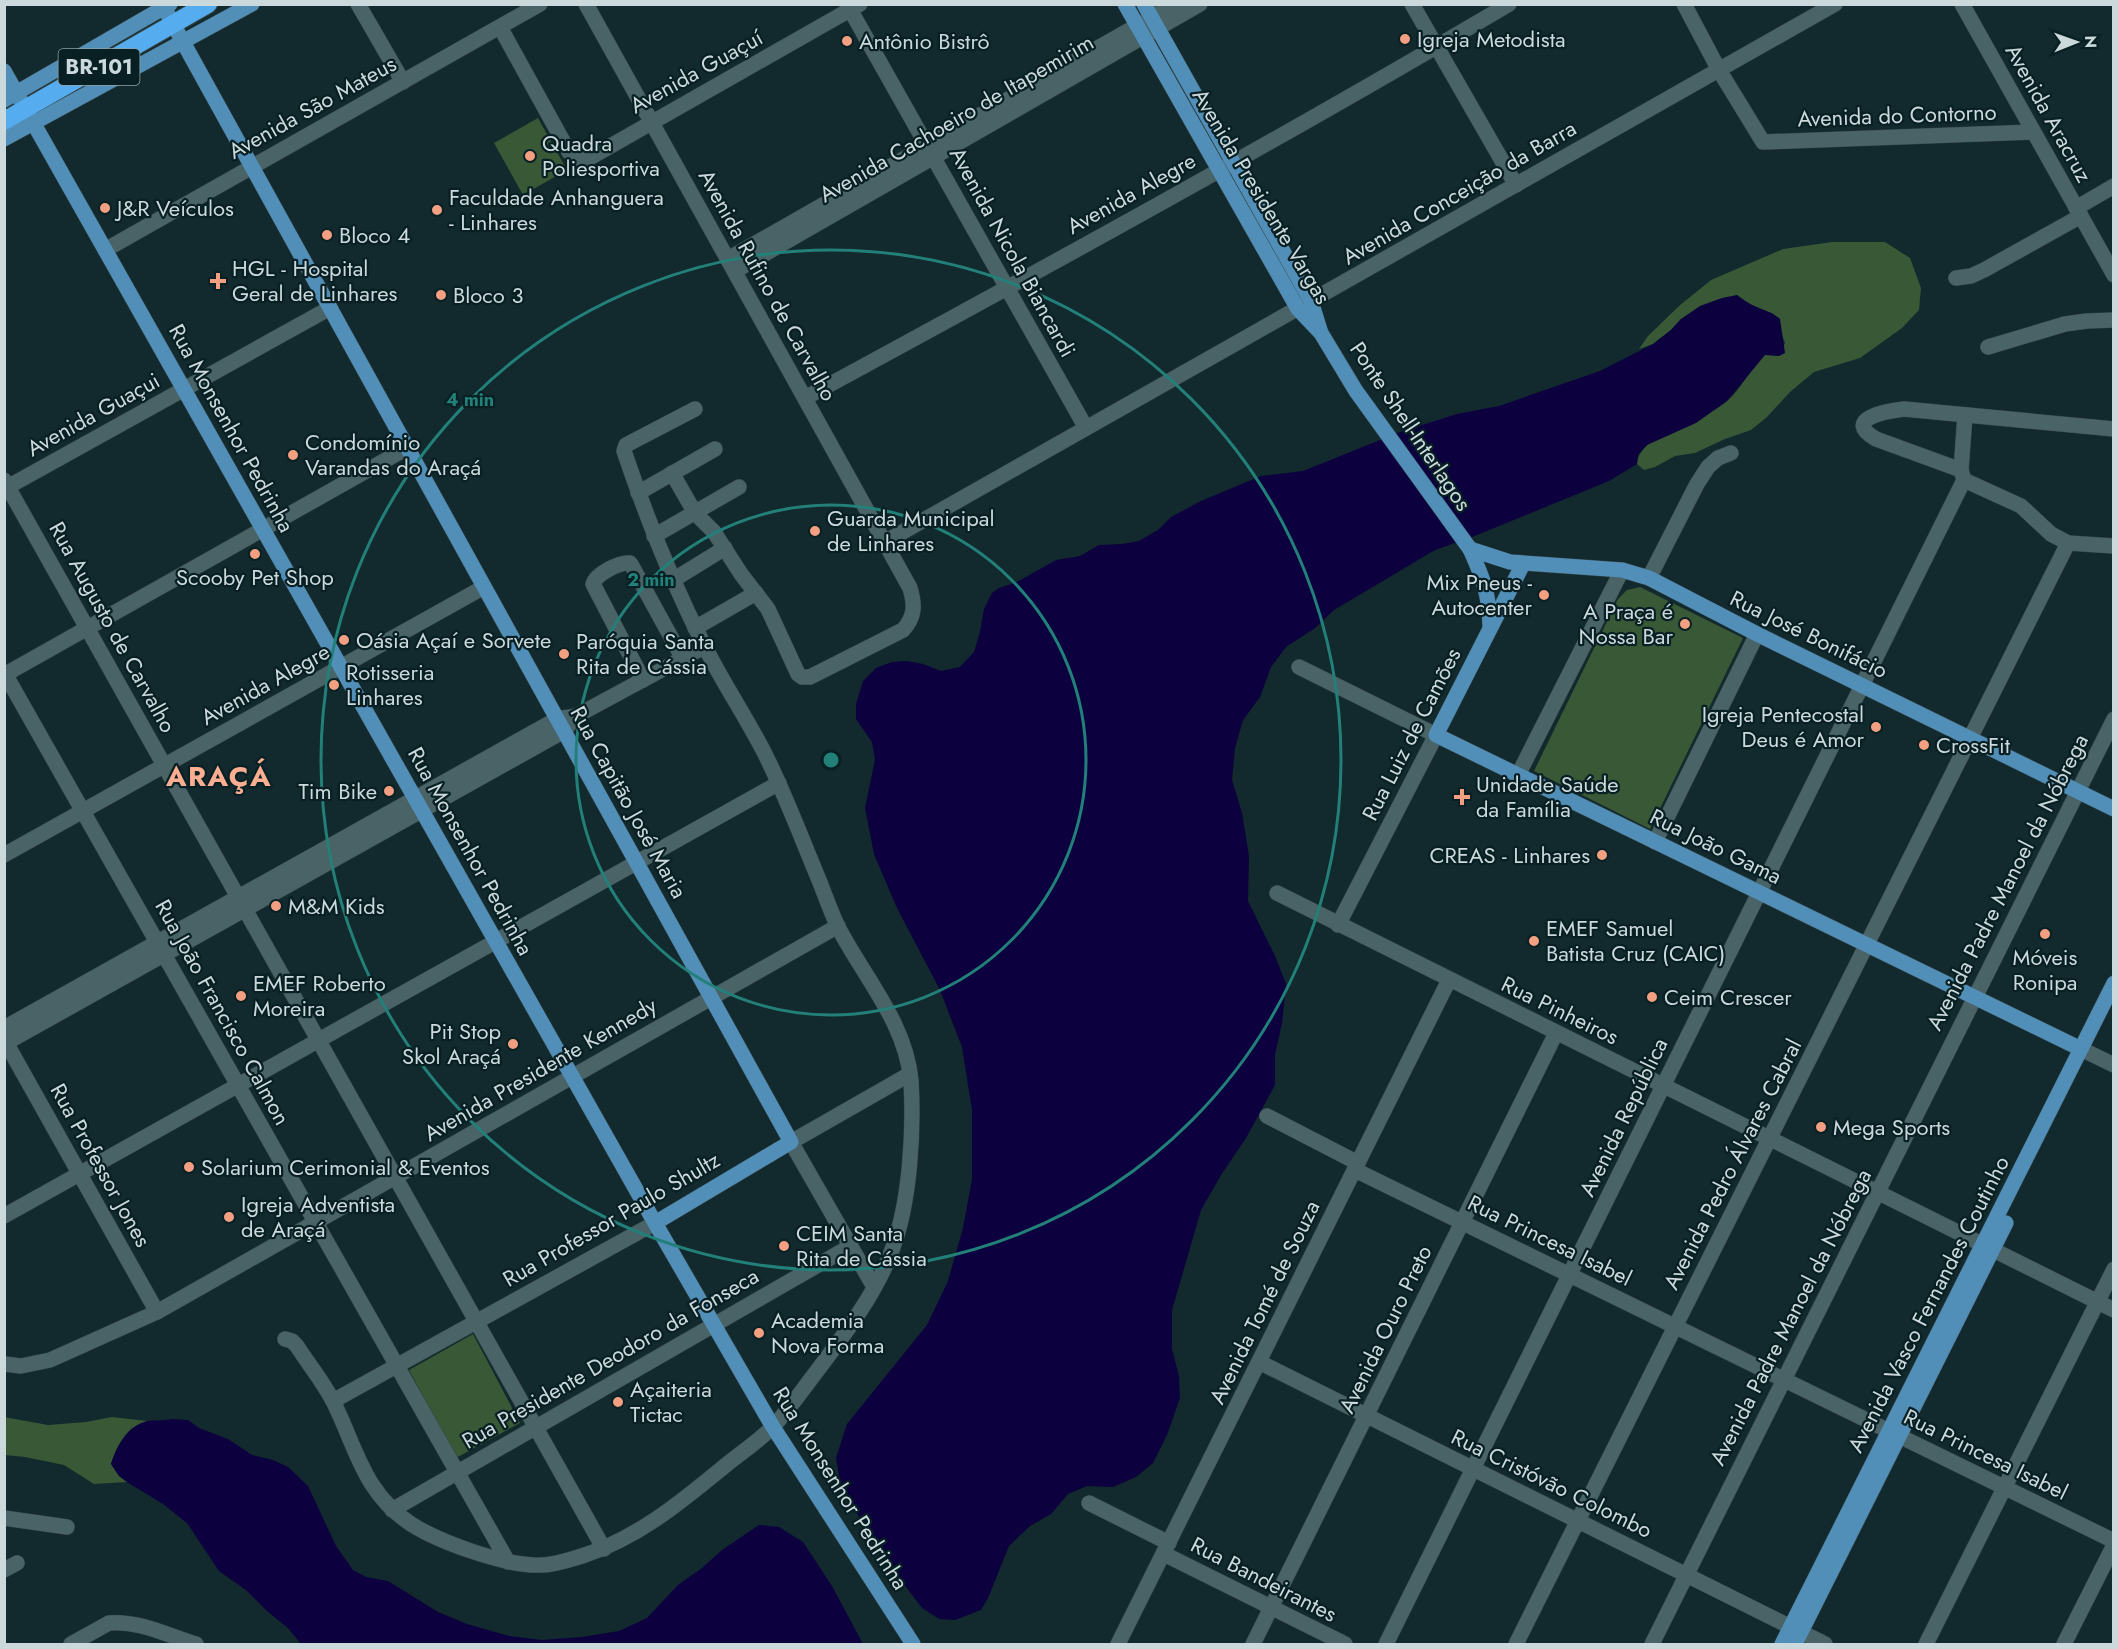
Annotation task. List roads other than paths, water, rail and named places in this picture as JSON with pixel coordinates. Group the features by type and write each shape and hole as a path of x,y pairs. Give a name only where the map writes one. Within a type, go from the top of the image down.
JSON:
{"highway":[{"name":"BR-101","path":"4,121 20,106 208,4"}],"main road":[{"path":"20,106 183,42 252,4"},
{"name":"Avenida Presidente Vargas","path":"1125,4 1147,23 1321,333"},
{"name":"Rua Capitão José Maria","path":"165,6 173,25 791,1142"},
{"path":"4,140 20,106 165,6"},
{"name":"Rua Monsenhor Pedrinha","path":"4,70 20,106 105,249 655,1223 773,1427 914,1644"},
{"name":"Ponte Shell-Interlagos","path":"1321,333 1356,391 1467,547 1483,578 1489,599 1490,629"},
{"name":"Rua José Bonifácio","path":"1467,547 1510,562 1622,570 1649,578 1757,634 2114,809"},
{"name":"Rua Luiz de Camões","path":"1436,735 1522,564"},
{"name":"Rua João Gama","path":"1436,735 2086,1051"},
{"name":"Avenida Vasco Fernandes Coutinho","path":"1782,1644 1796,1635 2086,1051 2114,983"},
{"name":"Avenida Vasco Fernandes Coutinho","path":"2086,1051 2114,1006"},
{"name":"Rua Professor Paulo Shultz","path":"655,1223 791,1142"}],"street":[{"path":"358,4 403,82"},
{"name":"Avenida São Mateus","path":"105,249 540,4"},
{"name":"Avenida Rufino de Carvalho","path":"585,4 885,542 910,588 914,601 910,623 903,630 805,678 798,674 776,624 756,593"},
{"path":"731,265 930,152 1175,4"},
{"path":"1147,23 1200,4"},
{"path":"1412,4 1516,185"},
{"name":"Avenida Alegre","path":"805,398 1226,166 1509,4"},
{"path":"1684,4 1719,70"},
{"name":"Avenida Conceição da Barra","path":"885,542 1835,4"},
{"name":"Avenida Aracruz","path":"1962,4 2114,275"},
{"name":"Avenida Guaçuí","path":"500,27 569,152 578,159 586,160 853,6"},
{"name":"Avenida Nicola Biancardi","path":"853,6 930,152 1086,428"},
{"name":"Avenida do Contorno","path":"1719,70 1763,142 2033,132"},
{"path":"1956,279 1984,270 2078,212 2114,186"},
{"name":"Avenida Guaçui","path":"6,485 330,308"},
{"path":"1988,347 2065,324 2114,320"},
{"path":"285,1339 297,1346 333,1401 375,1491 392,1510 415,1526 444,1540 508,1562 538,1566 564,1562 604,1549 630,1536 669,1512 773,1427 853,1323 892,1251 910,1163 913,1119 910,1074 901,1040 886,1008 838,926 779,783 763,751 695,628 654,536 624,448 695,409"},
{"path":"2114,429 1904,409 1881,412 1868,418 1864,423 1866,433 1876,439 1962,475 2021,506 2051,534 2068,543 2114,546"},
{"name":"Avenida República","path":"1386,1644 1862,686 1962,475 1965,415"},
{"path":"5,674 408,448"},
{"path":"638,493 715,449"},
{"path":"1649,578 1697,484 1718,458 1731,453"},
{"path":"672,473 695,513 714,532 756,593 695,628"},
{"name":"Rua Augusto de Carvalho","path":"6,485 604,1549"},
{"path":"654,536 739,487"},
{"name":"Avenida Pedro Álvares Cabral","path":"1516,1644 2068,543"},
{"path":"673,580 724,548"},
{"path":"643,680 593,586 595,578 622,563 630,563 683,658"},
{"path":"1518,775 1622,570"},
{"name":"Avenida Alegre","path":"4,855 484,587"},
{"path":"1655,842 1757,634"},
{"path":"5,1038 576,716 704,647"},
{"name":"Rua João Gama","path":"1299,667 1436,735"},
{"name":"Rua João Francisco Calmon","path":"5,674 508,1562"},
{"name":"Avenida Padre Manoel da Nóbrega","path":"1652,1644 2114,719"},
{"name":"Rua Luiz de Camões","path":"1338,924 1436,735"},
{"path":"4,1216 779,783"},
{"name":"Rua Pinheiros","path":"1277,893 2114,1310"},
{"name":"Avenida Presidente Kennedy","path":"4,1364 21,1366 50,1360 157,1312 838,926"},
{"name":"Avenida Tomé de Souza","path":"1119,1644 1449,980"},
{"name":"Avenida Ouro Preto","path":"1253,1644 1557,1033"},
{"name":"Rua Professor Jones","path":"5,1038 157,1312"},
{"name":"Rua João Gama","path":"2086,1051 2114,1065"},
{"name":"Rua Professor Paulo Shultz","path":"791,1142 910,1074"},
{"name":"Rua Princesa Isabel","path":"1267,1116 1462,1222 2114,1543"},
{"path":"791,1142 874,1287"},
{"name":"Rua Professor Paulo Shultz","path":"333,1401 655,1223"},
{"name":"Rua Presidente Deodoro da Fonseca","path":"392,1510 851,1246"},
{"path":"1926,1644 2114,1269"},
{"name":"Rua Cristóvão Colombo","path":"1259,1362 1686,1575 1796,1635 1825,1644"},
{"name":"Rua Bandeirantes","path":"1089,1503 1271,1608 1345,1644"},
{"path":"4,1518 67,1527"},
{"path":"2064,1644 2114,1543"},
{"path":"71,1644 109,1623 138,1626 196,1644"}],"place":[{"name":"Igreja Metodista","path":"1405,39"},
{"name":"Antônio Bistrô","path":"847,41"},
{"name":"Quadra Poliesportiva","path":"530,156"},
{"name":"J&R Veículos","path":"105,208"},
{"name":"Faculdade Anhanguera - Linhares","path":"437,210"},
{"name":"Bloco 4","path":"327,235"},
{"name":"HGL - Hospital Geral de Linhares","path":"218,281"},
{"name":"Bloco 3","path":"441,295"},
{"name":"Condomínio Varandas do Araçá","path":"293,455"},
{"name":"Guarda Municipal de Linhares","path":"815,531"},
{"name":"Scooby Pet Shop","path":"255,554"},
{"name":"Mix Pneus - Autocenter","path":"1544,595"},
{"name":"A Praça é Nossa Bar","path":"1685,624"},
{"name":"Oásia Açaí e Sorvete","path":"344,640"},
{"name":"Paróquia Santa Rita de Cássia","path":"564,654"},
{"name":"Rotisseria Linhares","path":"334,685"},
{"name":"Igreja Pentecostal Deus é Amor","path":"1876,727"},
{"name":"CrossFit","path":"1924,745"},
{"name":"Tim Bike","path":"389,791"},
{"name":"Unidade Saúde da Família","path":"1462,797"},
{"name":"CREAS - Linhares","path":"1602,855"},
{"name":"M&M Kids","path":"276,906"},
{"name":"Móveis Ronipa","path":"2045,934"},
{"name":"EMEF Samuel Batista Cruz (CAIC)","path":"1534,941"},
{"name":"EMEF Roberto Moreira","path":"241,996"},
{"name":"Ceim Crescer","path":"1652,997"},
{"name":"Pit Stop Skol Araçá","path":"513,1044"},
{"name":"Mega Sports","path":"1821,1127"},
{"name":"Solarium Cerimonial & Eventos","path":"189,1167"},
{"name":"Igreja Adventista de Araçá","path":"229,1217"},
{"name":"CEIM Santa Rita de Cássia","path":"784,1246"},
{"name":"Academia Nova Forma","path":"759,1333"},
{"name":"Açaiteria Tictac","path":"618,1402"}],"district":[{"name":"ARAÇÁ","path":"219,776"}]}
